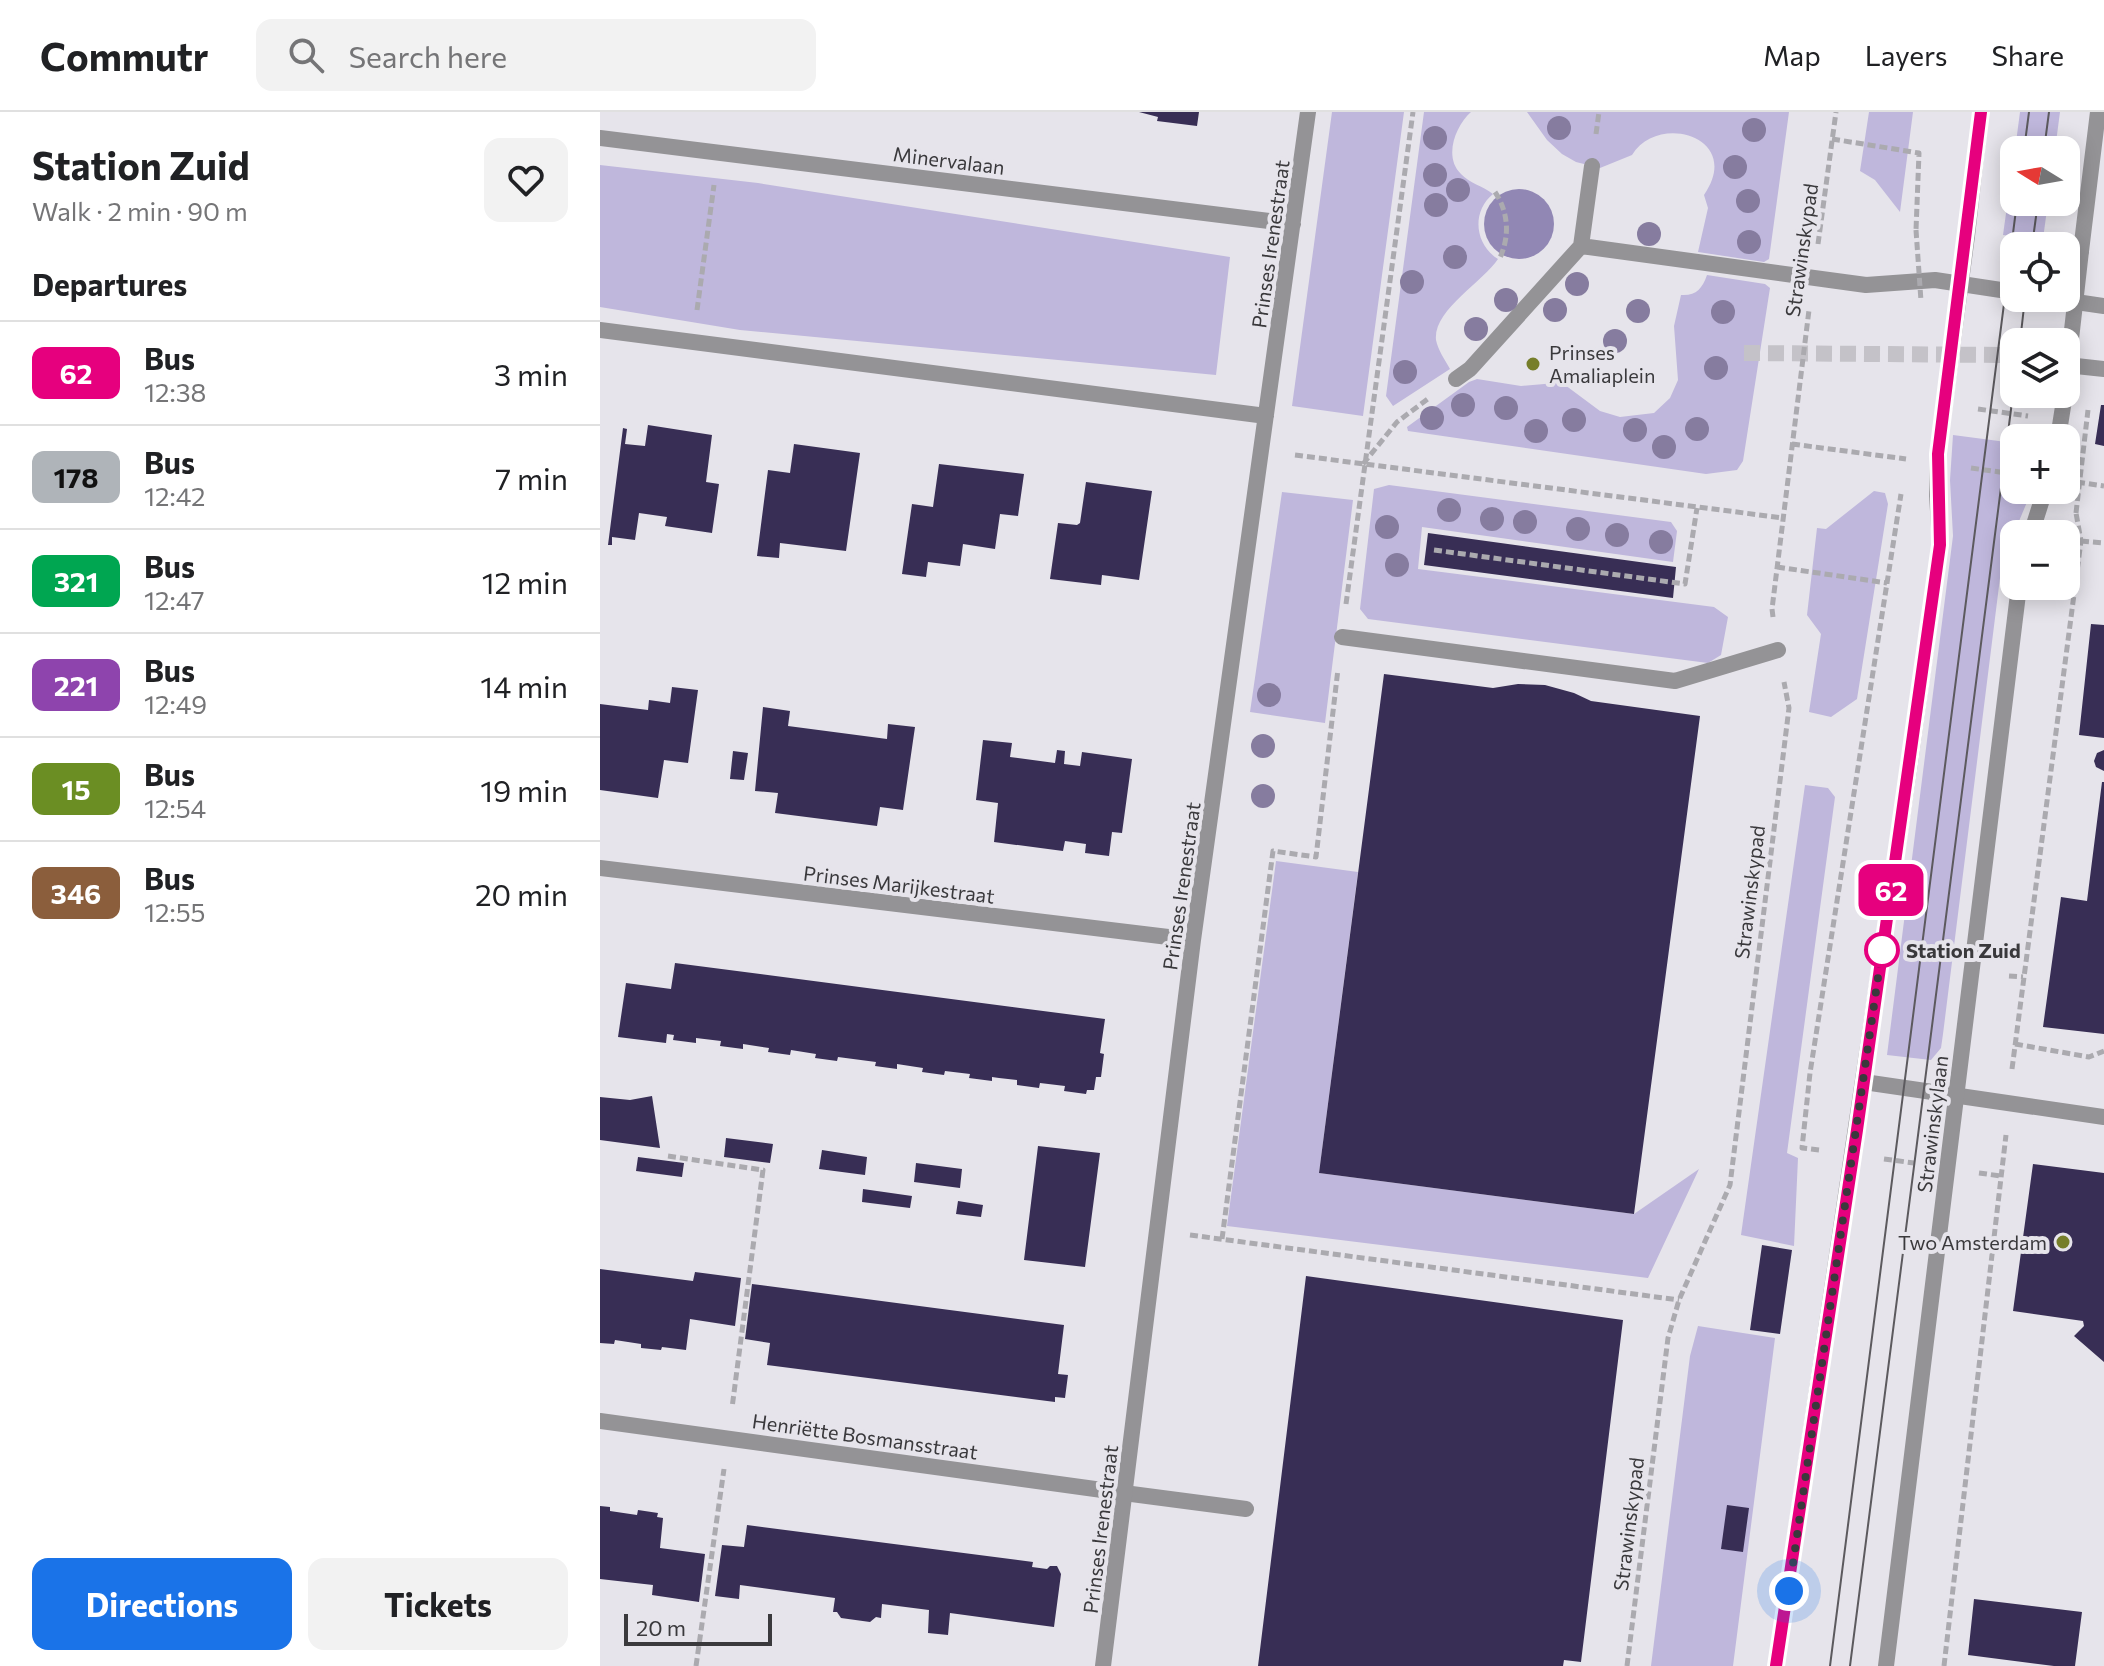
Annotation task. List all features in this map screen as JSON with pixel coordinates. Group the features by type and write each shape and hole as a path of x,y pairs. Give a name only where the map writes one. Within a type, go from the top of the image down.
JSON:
{"street":[{"name":"Prinses Irenestraat","path":"1103,1666 1193,940 1308,112"},
{"path":"1776,1666 1864,1082 1940,545 1938,454 1981,112"},
{"path":"2072,328 2098,112"},
{"name":"Minervalaan","path":"600,138 1293,224"},
{"path":"1456,379 1470,369 1581,246 1592,166"},
{"path":"1581,246 1866,285 1935,280 2000,290"},
{"path":"600,330 1266,416"},
{"path":"2080,366 2104,369"},
{"path":"2061,424 2063,408"},
{"name":"Strawinskylaan","path":"1886,1666 2017,600"},
{"path":"1342,637 1675,681 1778,650"},
{"name":"Prinses Marijkestraat","path":"600,868 1193,940"},
{"path":"1864,1082 2104,1117"},
{"name":"Henriëtte Bosmansstraat","path":"600,1421 1246,1509"}],"path":[{"path":"1222,1239 1273,851 1316,857 1363,464 1413,112"},
{"name":"Strawinskypad","path":"1627,1666 1668,1338 1679,1300 1730,1185 1789,708 1772,609 1836,112"},
{"path":"1832,139 1919,153 1916,230"},
{"path":"693,342 718,151"},
{"path":"1495,192 1505,209 1507,225 1506,242 1499,260"},
{"path":"1363,464 1397,422 1456,379"},
{"path":"1944,405 2100,425"},
{"path":"1262,451 1783,518"},
{"path":"2080,483 2104,486"},
{"path":"1901,489 1810,1073 1802,1148 2001,1176"},
{"path":"1434,550 1685,584 1697,507"},
{"path":"1944,1666 2023,977 2081,541 2076,513"},
{"path":"2081,541 2104,543"},
{"path":"1777,567 1887,583"},
{"path":"2009,976 2023,977"},
{"path":"2015,1044 2089,1057 2104,1051"},
{"path":"668,1156 763,1170 696,1666"},
{"path":"1157,1230 1679,1300"}],"shaded area":[{"path":"1332,112 1404,112 1363,416 1292,406"},
{"path":"1424,112 1471,112 1456,133 1453,159 1464,177 1493,194 1481,210 1479,228 1484,245 1498,259 1450,307 1437,329 1437,344 1450,369 1393,406 1386,396"},
{"path":"1527,112 1789,112 1769,259 1764,262 1698,252 1708,208 1704,195 1713,175 1713,158 1706,146 1693,137 1677,133 1660,135 1644,142 1632,155 1600,168 1576,162 1562,154 1547,140"},
{"path":"1869,112 1913,112 1900,212 1875,180 1860,171"},
{"path":"2020,112 2060,112 2057,136 2017,136"},
{"path":"600,165 758,183 1230,257 1216,375 740,330 600,307"},
{"path":"1519,189 1544,199 1554,224 1544,249 1519,259 1494,249 1484,224 1494,199"},
{"path":"2006,216 2046,216 2044,232 2003,232"},
{"path":"1707,275 1765,284 1770,288 1743,461 1737,470 1706,474 1408,431 1407,427 1477,379 1521,386 1556,383 1565,385 1600,411 1620,417 1654,413 1670,398 1678,380 1674,326 1681,295 1698,291"},
{"path":"1953,435 2000,441 2000,504 2026,504 2020,520 2000,520 2000,578 1943,1034 1941,1048 1931,1060 1887,1055 1953,536 1950,480"},
{"path":"1389,485 1671,522 1677,531 1673,562 1422,527 1418,569 1714,607 1728,617 1721,655 1708,663 1368,619 1360,609 1374,489"},
{"path":"1874,491 1885,493 1888,504 1857,699 1831,717 1809,712 1821,634 1807,615 1817,528 1826,529"},
{"path":"1282,492 1353,500 1325,723 1250,712"},
{"path":"1805,785 1828,788 1835,797 1787,1153 1798,1158 1794,1246 1741,1235"},
{"path":"1276,861 1358,872 1319,1173 1634,1214 1699,1169 1648,1278 1227,1226"},
{"path":"1698,1326 1775,1338 1733,1666 1651,1666 1690,1356"}],"building":[{"path":"1139,112 1199,112 1197,126 1157,121 1158,117"},
{"path":"2101,405 2104,405 2104,446 2095,444"},
{"path":"648,425 712,435 706,482 719,484 712,533 665,526 667,517 639,513 635,540 612,537 612,545 608,545 623,428 627,429 625,444 645,446"},
{"path":"794,444 860,453 846,551 780,543 779,558 757,556 768,470 790,473"},
{"path":"939,464 1024,474 1018,516 1000,514 995,549 963,544 960,566 928,562 926,577 902,574 912,504 933,507"},
{"path":"1086,482 1152,491 1139,580 1102,575 1101,585 1050,579 1058,523 1080,523"},
{"path":"1428,533 1676,567 1673,598 1424,565"},
{"path":"2091,624 2104,625 2104,738 2079,735"},
{"path":"1384,674 1493,688 1518,684 1545,685 1591,701 1700,716 1634,1214 1319,1173"},
{"path":"672,687 698,690 688,763 664,760 658,798 600,790 600,704 648,710 649,700 670,703"},
{"path":"763,707 790,711 788,726 887,739 888,724 915,727 903,810 880,807 877,826 775,813 778,793 755,791"},
{"path":"983,740 1012,743 1010,757 1055,763 1057,750 1065,751 1064,764 1080,766 1082,752 1132,759 1122,833 1112,832 1109,856 1085,853 1086,844 1065,841 1063,851 994,842 998,803 976,800"},
{"path":"2104,750 2104,771 2096,767 2094,761 2097,753"},
{"path":"733,751 748,753 744,780 730,779"},
{"path":"2102,782 2104,1034 2043,1027 2061,897 2087,901"},
{"path":"675,963 1105,1019 1100,1053 1104,1054 1101,1077 1096,1077 1094,1090 1087,1090 1086,1094 1064,1091 1065,1086 1040,1083 1039,1088 1017,1085 1017,1080 992,1077 992,1081 945,1071 944,1075 897,1064 897,1069 875,1066 876,1062 838,1057 837,1061 815,1058 816,1054 791,1050 790,1055 743,1044 743,1049 720,1046 721,1041 696,1038 696,1043 673,1040 674,1035 667,1034 666,1043 618,1037 626,983 671,989"},
{"path":"652,1096 660,1148 600,1140 600,1097 630,1100"},
{"path":"726,1138 773,1144 770,1163 724,1157"},
{"path":"1038,1146 1100,1153 1085,1267 1024,1260"},
{"path":"822,1150 867,1157 865,1175 819,1169"},
{"path":"638,1157 684,1163 682,1177 636,1171"},
{"path":"916,1163 962,1169 960,1188 914,1182"},
{"name":"Two Amsterdam","path":"2033,1164 2104,1173 2104,1362 2074,1336 2084,1326 2083,1321 2013,1311"},
{"path":"863,1189 912,1196 910,1208 862,1202"},
{"path":"958,1201 983,1205 981,1217 956,1214"},
{"path":"1762,1245 1792,1250 1780,1334 1750,1330"},
{"path":"600,1269 693,1281 695,1272 741,1278 735,1326 690,1319 686,1350 641,1348 641,1344 615,1340 614,1344 600,1343"},
{"path":"1306,1276 1623,1320 1581,1662 1564,1660 1563,1666 1258,1666"},
{"path":"752,1284 1064,1325 1058,1374 1068,1375 1065,1398 1055,1397 1055,1402 767,1365 770,1343 745,1339"},
{"path":"1727,1505 1749,1508 1743,1552 1721,1549"},
{"path":"600,1506 610,1507 610,1511 637,1515 638,1510 658,1513 657,1517 663,1518 660,1548 705,1554 699,1602 652,1595 653,1585 600,1579"},
{"path":"747,1525 1033,1562 1032,1567 1047,1569 1057,1566 1061,1574 1054,1627 950,1613 948,1635 928,1633 929,1610 882,1604 881,1618 876,1617 870,1622 841,1618 833,1612 835,1598 740,1585 739,1599 715,1596 722,1545 744,1547"},
{"path":"1974,1599 2082,1612 2075,1666 1968,1655"}],"tunnel":[{"path":"1744,353 2000,355"}],"tram line":[{"path":"2026,136 2029,112"},
{"path":"2046,136 2049,112"},
{"path":"1830,1666 2015,216"},
{"path":"2034,232 2036,216"},
{"path":"2022,328 2023,312"},
{"path":"1850,1666 2011,408"}],"bus line":[{"name":"62","path":"1776,1666 1857,1130 1940,545 1938,454 1981,112"}],"place":[{"name":"Prinses Amaliaplein","path":"1533,364"},
{"name":"Station Zuid","path":"1882,950"},
{"name":"Two Amsterdam","path":"2063,1242"}],"route":[{"path":"1789,1591 1882,950"}]}
